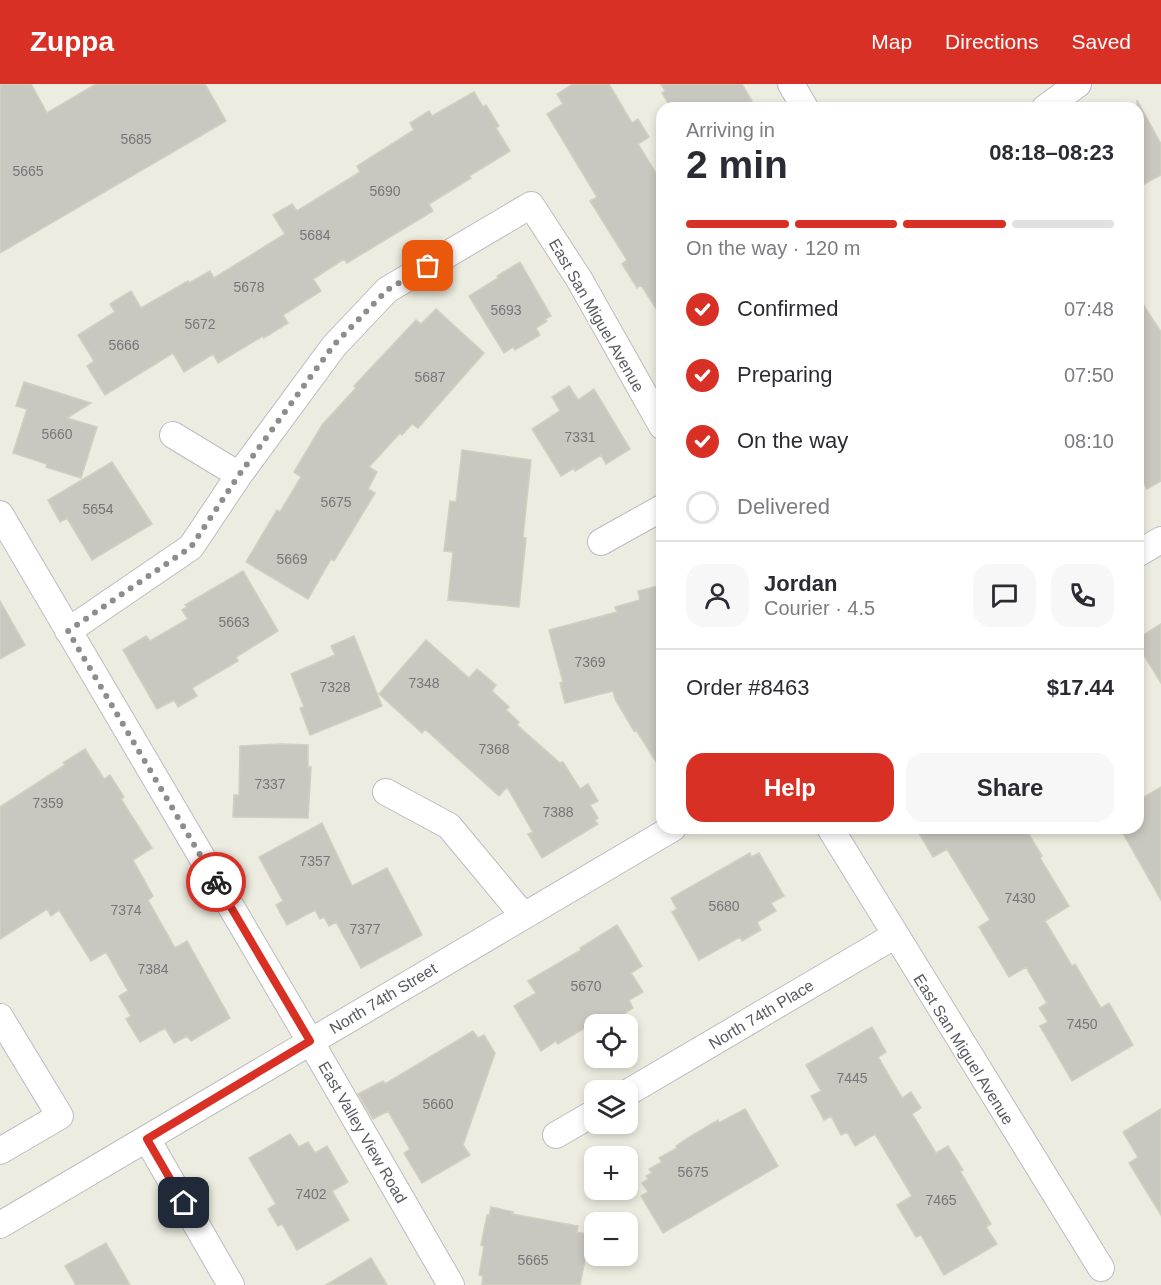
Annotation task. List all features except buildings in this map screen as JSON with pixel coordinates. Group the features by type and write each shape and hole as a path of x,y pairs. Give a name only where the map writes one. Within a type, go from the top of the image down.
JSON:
{"street":[{"path":"791,84 802,102"},
{"path":"1053,102 1078,84"},
{"name":"East San Miguel Avenue","path":"239,475 333,346 387,290 531,205 579,279 656,415"},
{"path":"68,631 191,547 239,475 173,435"},
{"path":"601,542 656,511"},
{"name":"East Valley View Road","path":"0,514 451,1285"},
{"path":"1144,550 1161,540"},
{"path":"386,792 449,826 523,915"},
{"name":"North 74th Street","path":"0,1224 663,834"},
{"name":"East San Miguel Avenue","path":"834,834 894,936 1101,1268"},
{"name":"North 74th Place","path":"638,1087 894,936"},
{"path":"0,1017 60,1116 0,1151"},
{"path":"556,1135 584,1119"},
{"path":"147,1139 231,1285"}],"way so far":[{"path":"216,882 68,631 191,547 239,475 333,346 387,290 428,266"}],"route":[{"path":"184,1203 147,1139 310,1041 216,882"}]}
